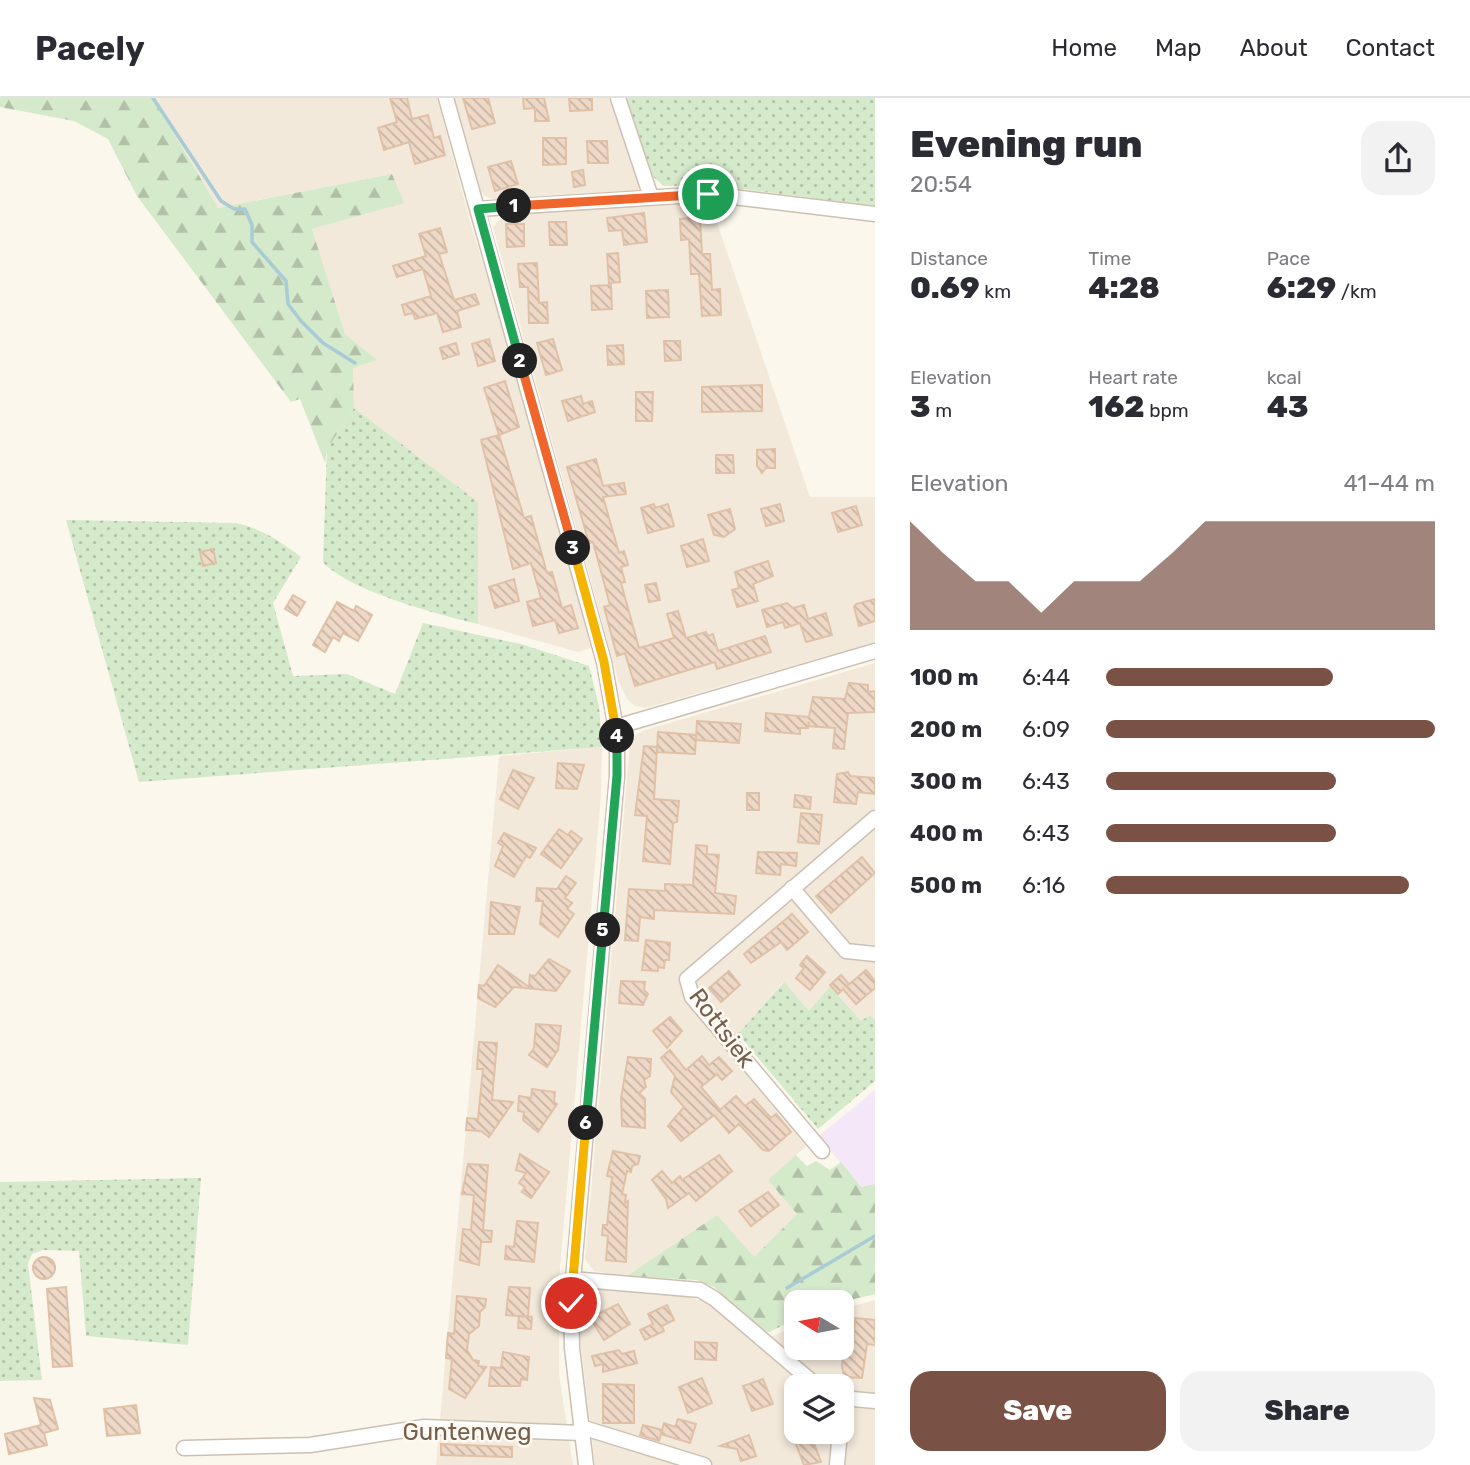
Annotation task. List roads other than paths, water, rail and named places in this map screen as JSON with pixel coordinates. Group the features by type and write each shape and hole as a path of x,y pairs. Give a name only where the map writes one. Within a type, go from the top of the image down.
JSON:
{"street":[{"path":"446,98 604,662 616,727 617,776 572,1279 571,1329 586,1465"},
{"path":"618,98 651,197"},
{"path":"478,209 708,194 875,214"},
{"path":"616,727 875,652"},
{"name":"Rottsiek","path":"822,1151 692,997 687,985 691,973 875,818"},
{"path":"792,888 846,951 875,954"},
{"path":"572,1279 700,1290 715,1299 803,1374"},
{"path":"854,1399 875,1401"},
{"name":"Guntenweg","path":"184,1448 310,1445 424,1427 581,1430 704,1465"},
{"path":"837,1465 839,1444"}],"waterway":[{"path":"153,98 221,201 234,209 245,209 252,225 252,242 286,281 288,304 323,343 355,363"},
{"path":"787,1288 875,1236"}]}
